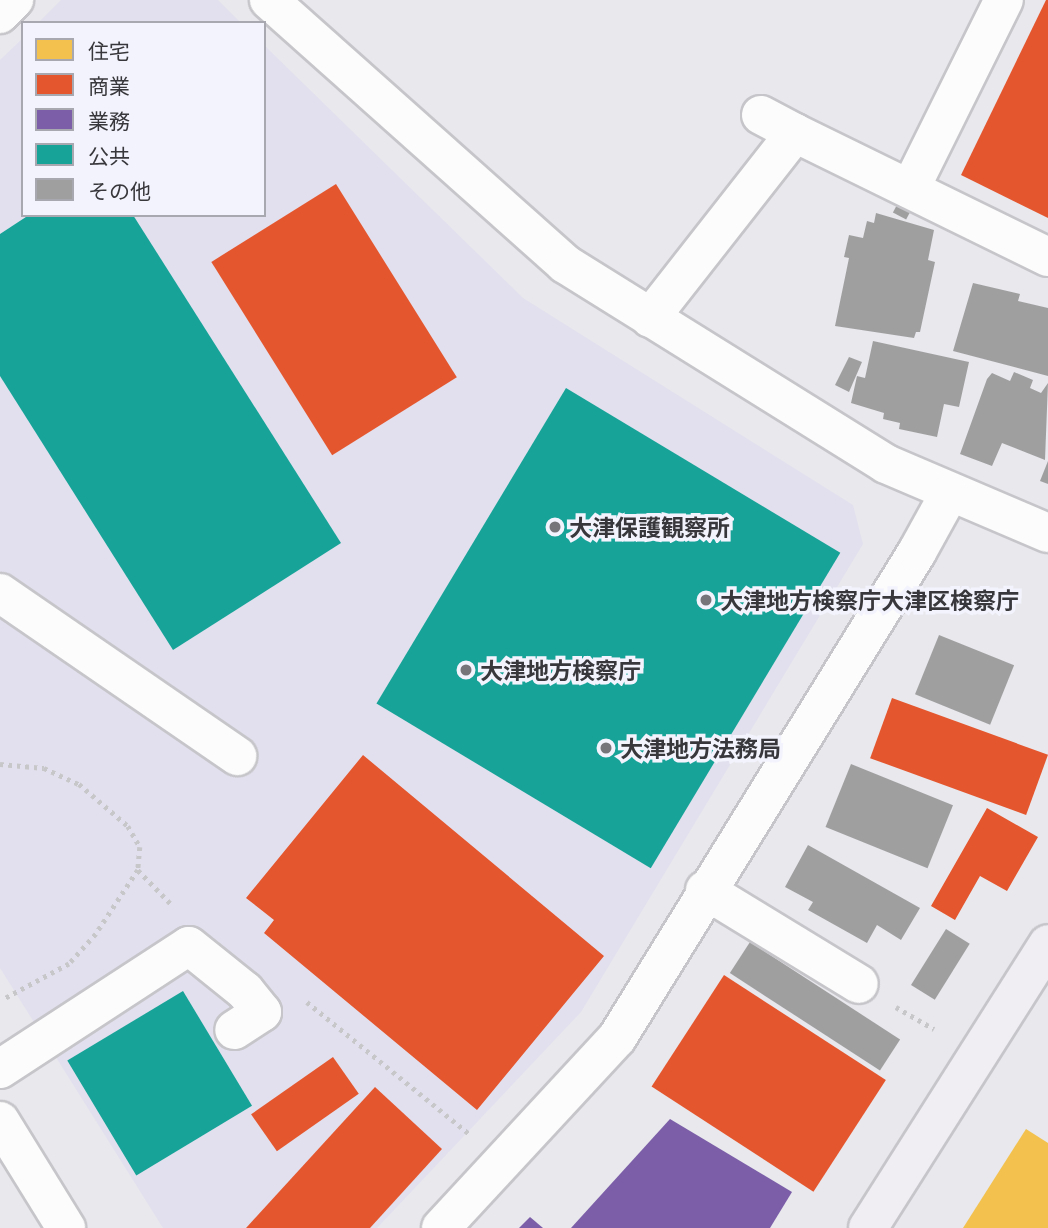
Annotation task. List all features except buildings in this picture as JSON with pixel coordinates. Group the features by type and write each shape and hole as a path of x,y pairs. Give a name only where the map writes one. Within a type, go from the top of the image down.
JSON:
{"main road":[{"path":"869,1228 1048,944"}],"street":[{"path":"0,14 14,0"},
{"path":"269,0 565,264 886,464 949,494 1048,533"},
{"path":"910,189 1004,0"},
{"path":"761,115 1048,257"},
{"path":"650,318 795,132"},
{"path":"441,1228 617,1038 705,890 917,552 949,494"},
{"path":"0,593 237,756"},
{"path":"705,890 859,984"},
{"path":"0,1069 188,946 245,991 262,1012 234,1030"},
{"path":"0,1121 66,1228"}],"path":[{"path":"0,764 44,768 79,784 128,826 140,846 138,870 96,934 69,964 4,999"},
{"path":"303,999 477,1140"}],"shaded area":[{"path":"61,0 218,0 239,21 40,21"},
{"path":"21,40 21,217 266,217 266,47 523,298 853,505 863,544 581,1012 377,1228 163,1228 0,968 0,60"}],"place":[{"name":"大津保護観察所","path":"555,527"},
{"name":"大津地方検察庁大津区検察庁","path":"706,600"},
{"name":"大津地方検察庁","path":"466,670"},
{"name":"大津地方法務局","path":"606,748"}]}
